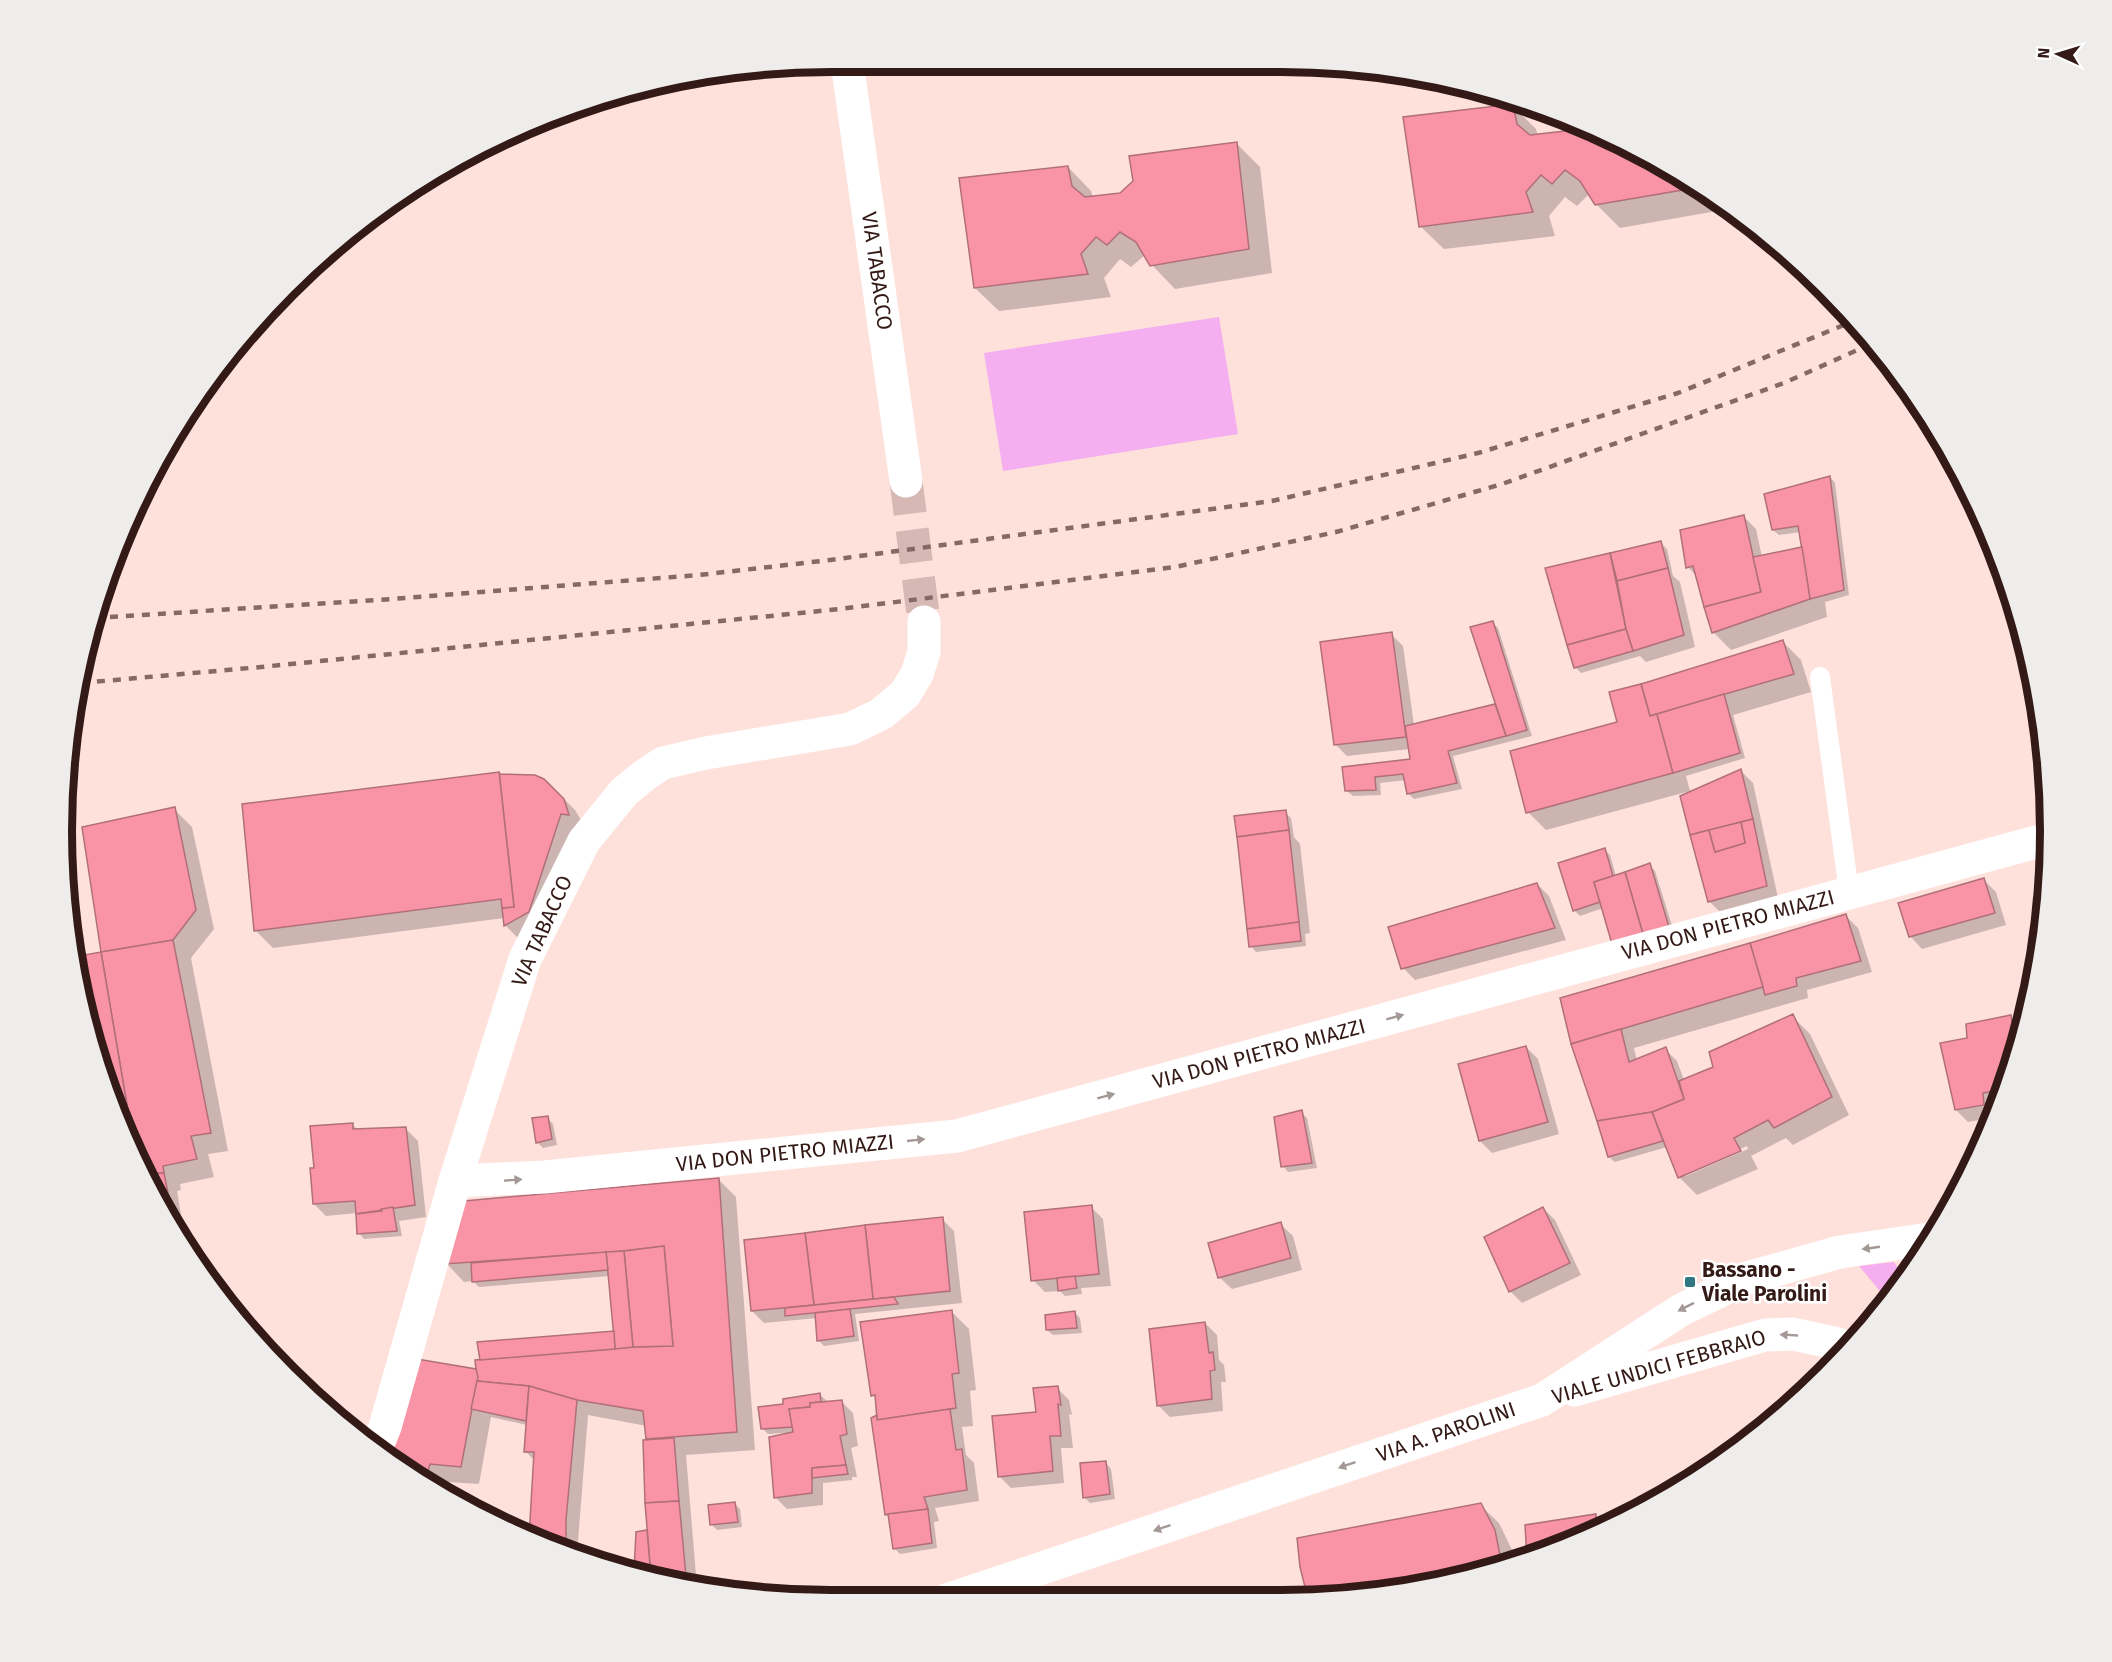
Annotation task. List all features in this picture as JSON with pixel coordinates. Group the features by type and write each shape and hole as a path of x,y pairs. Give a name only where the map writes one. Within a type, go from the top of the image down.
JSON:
{"street":[{"name":"VIA TABACCO","path":"848,72 906,481"},
{"name":"VIA TABACCO","path":"379,1441 455,1181 525,958 584,841 624,792 663,763 706,753 850,729 881,714 904,694 917,674 924,652 924,622"},
{"name":"VIA DON PIETRO MIAZZI","path":"455,1181 545,1178 957,1136 2040,841"},
{"name":"VIA A. PAROLINI","path":"977,1590 1542,1400 1681,1310 1747,1278 1840,1252 1920,1240"},
{"name":"VIALE UNDICI FEBBRAIO","path":"1542,1400 1764,1335 1793,1334 1840,1344"}],"lane":[{"path":"1820,677 1849,892"}],"shaded area":[{"path":"1219,317 1238,434 1003,471 984,353"},
{"path":"1894,1262 1900,1270 1882,1294 1859,1266"}],"building":[{"path":"1502,105 1514,109 1517,124 1530,135 1565,131 1568,129 1617,150 1686,189 1595,205 1580,181 1565,170 1552,184 1541,175 1526,192 1533,212 1419,227 1403,117"},
{"path":"1237,142 1249,249 1150,266 1136,242 1120,232 1107,245 1096,237 1081,254 1088,274 974,288 959,178 1068,166 1072,186 1085,197 1120,193 1133,181 1129,156"},
{"path":"1830,476 1844,590 1810,599 1798,526 1772,530 1764,494"},
{"path":"1744,515 1761,592 1704,607 1693,566 1686,568 1680,530"},
{"path":"1661,541 1668,568 1617,581 1610,553"},
{"path":"1802,547 1810,599 1712,633 1704,607 1761,592 1753,557"},
{"path":"1610,553 1626,629 1567,645 1545,568"},
{"path":"1668,568 1684,635 1633,651 1626,629 1617,581"},
{"path":"1493,621 1527,730 1506,736 1470,627"},
{"path":"1626,629 1633,651 1574,668 1567,645"},
{"path":"1392,632 1406,737 1334,745 1320,642"},
{"path":"1783,640 1794,674 1650,716 1641,684"},
{"path":"1641,684 1650,716 1657,714 1673,773 1526,813 1510,751 1617,722 1609,692"},
{"path":"1724,694 1740,753 1673,773 1657,714"},
{"path":"1495,704 1506,736 1448,751 1457,783 1407,794 1403,774 1375,777 1376,790 1345,791 1342,767 1410,759 1405,726"},
{"path":"1741,769 1753,819 1690,835 1680,796"},
{"path":"499,772 500,774 535,775 544,779 564,799 569,815 561,814 529,912 504,926 502,908 514,907"},
{"path":"499,772 514,907 502,908 501,899 254,931 242,804"},
{"path":"175,807 196,910 173,940 101,952 82,827"},
{"path":"1286,810 1289,830 1237,837 1234,816"},
{"path":"1753,819 1767,886 1708,902 1690,835 1709,830 1715,852 1745,843 1741,822"},
{"path":"1741,822 1745,843 1715,852 1709,830"},
{"path":"1289,830 1299,922 1247,929 1237,837"},
{"path":"1605,848 1613,876 1594,882 1600,902 1573,911 1558,863"},
{"path":"1650,863 1669,927 1643,934 1625,872"},
{"path":"1625,872 1643,934 1612,944 1594,882"},
{"path":"1984,878 1995,913 1909,937 1898,903"},
{"path":"1537,883 1555,928 1401,969 1388,927"},
{"path":"1846,914 1861,961 1796,978 1797,986 1765,995 1750,943"},
{"path":"1299,922 1301,941 1249,947 1247,929"},
{"path":"173,940 211,1133 191,1136 197,1159 163,1166 164,1173 154,1174 131,1124 101,952"},
{"path":"1750,943 1763,987 1571,1044 1560,998"},
{"path":"101,952 128,1111 112,1075 98,1027 83,955"},
{"path":"1793,1014 1832,1097 1774,1128 1768,1120 1734,1138 1741,1151 1678,1178 1652,1112 1684,1099 1679,1081 1713,1067 1709,1052"},
{"path":"2011,1015 2013,1029 1994,1091 1983,1093 1984,1105 1955,1110 1940,1043 1967,1038 1966,1024"},
{"path":"1621,1029 1629,1062 1666,1047 1684,1099 1652,1112 1597,1121 1571,1044"},
{"path":"1526,1046 1548,1122 1479,1141 1458,1064"},
{"path":"1302,1110 1312,1163 1281,1167 1274,1117"},
{"path":"1652,1112 1663,1141 1608,1157 1597,1121"},
{"path":"548,1116 552,1139 536,1143 532,1118"},
{"path":"353,1123 353,1129 406,1127 415,1205 356,1214 355,1201 313,1204 310,1168 314,1168 310,1126"},
{"path":"164,1173 170,1202 154,1174"},
{"path":"719,1178 737,1432 646,1439 643,1411 577,1400 529,1386 477,1381 475,1360 633,1347 673,1346 664,1246 445,1264 464,1201"},
{"path":"1092,1205 1099,1274 1031,1281 1024,1212"},
{"path":"393,1207 397,1231 357,1234 356,1214 382,1211 381,1209"},
{"path":"1543,1207 1570,1263 1509,1292 1484,1237"},
{"path":"943,1217 950,1291 873,1299 865,1225"},
{"path":"1281,1222 1291,1258 1218,1278 1208,1243"},
{"path":"865,1225 873,1299 814,1305 805,1233"},
{"path":"805,1233 814,1305 751,1311 744,1240"},
{"path":"664,1246 673,1346 633,1347 624,1251"},
{"path":"624,1251 633,1347 615,1349 606,1252"},
{"path":"606,1252 608,1270 472,1282 471,1263"},
{"path":"1075,1276 1077,1288 1058,1291 1057,1278"},
{"path":"894,1297 898,1304 785,1316 785,1308"},
{"path":"850,1309 854,1336 817,1341 815,1313"},
{"path":"952,1310 959,1373 952,1374 956,1408 877,1420 875,1395 871,1396 860,1322"},
{"path":"1075,1311 1077,1328 1046,1330 1045,1315"},
{"path":"1205,1322 1209,1353 1213,1352 1215,1370 1210,1371 1212,1399 1157,1406 1149,1329"},
{"path":"614,1331 615,1349 480,1360 477,1342"},
{"path":"417,1359 476,1369 478,1377 461,1467 430,1464 427,1473 381,1442"},
{"path":"477,1381 529,1386 526,1421 471,1409"},
{"path":"529,1386 577,1400 566,1542 530,1527 534,1452 524,1452"},
{"path":"1058,1386 1061,1405 1058,1404 1061,1436 1050,1436 1053,1471 998,1477 992,1416 1036,1412 1033,1388"},
{"path":"820,1393 821,1402 810,1403 810,1407 789,1409 793,1427 761,1429 758,1407 783,1404 783,1399"},
{"path":"842,1400 847,1434 840,1436 846,1465 812,1468 812,1493 774,1498 769,1437 793,1432 789,1409 810,1407 810,1403"},
{"path":"950,1409 956,1450 962,1449 967,1490 924,1497 928,1509 885,1515 871,1418 877,1415 877,1420"},
{"path":"674,1438 679,1501 645,1503 643,1440"},
{"path":"1106,1461 1110,1494 1083,1498 1080,1463"},
{"path":"846,1465 848,1474 812,1478 812,1468"},
{"path":"679,1501 686,1576 650,1567 645,1503"},
{"path":"735,1502 738,1522 710,1525 708,1505"},
{"path":"1481,1503 1495,1530 1500,1557 1429,1575 1380,1584 1306,1589 1300,1567 1297,1538"},
{"path":"928,1509 932,1543 893,1549 888,1514"},
{"path":"1596,1514 1596,1521 1526,1549 1525,1525"},
{"path":"647,1530 650,1567 634,1564 636,1532"}],"tunnel":[{"path":"906,481 924,622"}],"railway":[{"path":"103,617 392,599 699,575 830,560 1272,501 1478,453 1678,393 1846,324"},
{"path":"87,682 840,609 1175,567 1336,532 1502,484 1784,383 1865,347"}],"place":[{"name":"Bassano - Viale Parolini","path":"1690,1282"}]}
